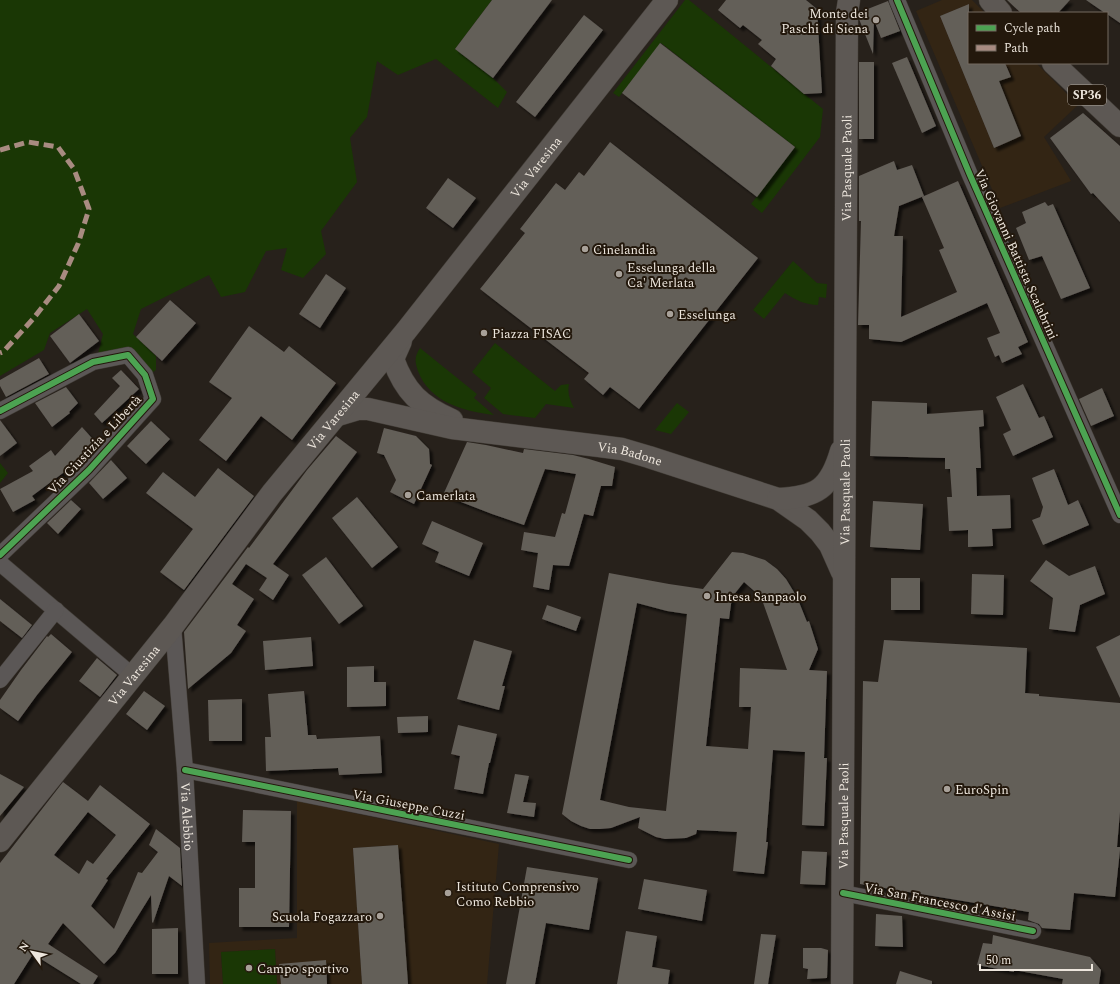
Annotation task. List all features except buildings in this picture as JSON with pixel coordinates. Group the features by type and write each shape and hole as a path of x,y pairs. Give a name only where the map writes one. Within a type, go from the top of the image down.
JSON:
{"main road":[{"name":"Via Varesina","path":"0,840 133,676 272,493 406,332 668,0"},
{"path":"990,0 1000,12"},
{"name":"Via Pasquale Paoli","path":"842,984 845,581 844,367 852,4"},
{"name":"SP36","path":"1054,64 1120,126"},
{"name":"Via Badone","path":"406,332 397,347 393,359 406,387 418,401 432,410 477,430"},
{"name":"Via Badone","path":"338,415 358,409 368,409 452,428 477,430 622,450 649,457 778,500 808,520 820,532 830,545 845,581"},
{"name":"Via Badone","path":"778,500 796,498 814,492 827,483 835,471 841,452 845,428"}],"street":[{"name":"Via Giovanni Battista Scalabrini","path":"897,0 970,175 1120,515"},
{"name":"Via Giustizia e Libertà","path":"0,411 93,362 128,355 145,375 153,399 89,470 0,555"},
{"path":"0,563 133,676"},
{"path":"0,680 56,610"},
{"name":"Via Alebbio","path":"172,626 185,770 197,984"},
{"name":"Via Giuseppe Cuzzi","path":"185,770 629,860"},
{"name":"Via San Francesco d'Assisi","path":"842,893 1033,931"}],"shaded area":[{"path":"942,0 972,0 984,12 970,12 967,5 940,16 994,148 1021,136 999,81 1011,76 1005,64 1037,64 1078,105 1044,137 1071,181 1000,208 916,11"},
{"name":"Istituto Comprensivo Como Rebbio","path":"297,801 499,844 487,984 408,984 398,845 353,848 362,984 327,984 326,961 279,964 281,984 277,984 275,949 221,952 223,984 210,984 209,943 297,938"}],"green space":[{"path":"0,0 492,0 455,49 493,78 507,92 498,108 436,59 398,75 377,61 367,117 350,138 357,182 321,231 326,254 303,278 281,270 287,248 266,251 245,292 221,297 209,275 141,309 133,334 156,356 156,370 147,376 126,359 98,354 103,334 87,309 50,333 44,350 0,376"},
{"path":"685,0 689,0 823,109 820,137 762,213 751,204 795,147 661,43 619,97 613,93"},
{"path":"793,261 817,283 827,284 826,298 819,297 818,305 814,305 801,302 785,293 764,319 753,310"},
{"path":"495,343 555,391 561,385 569,384 569,396 574,408 546,404 535,418 503,414 484,398 491,388 472,372"},
{"path":"420,348 477,394 474,398 494,415 471,411 449,404 431,391 423,382 416,365 416,357"},
{"path":"677,403 689,412 671,434 655,430"},
{"path":"0,463 8,473 0,483"},
{"name":"Campo sportivo","path":"275,949 277,984 223,984 221,952"}],"marked path":[{"path":"0,150 28,142 58,147 74,169 89,209 78,244 59,286 33,319 3,352 0,353"}],"cycle path":[{"path":"897,0 970,175 1120,515"},
{"path":"0,411 93,362 128,355 145,375 153,399 89,470 0,555"},
{"path":"185,770 629,860"},
{"path":"843,893 1033,931"}],"place":[{"name":"Monte dei Paschi di Siena","path":"876,20"},
{"name":"Cinelandia","path":"585,249"},
{"name":"Esselunga della Ca' Merlata","path":"619,274"},
{"name":"Esselunga","path":"670,314"},
{"name":"Piazza FISAC","path":"484,333"},
{"name":"Camerlata","path":"408,495"},
{"name":"Intesa Sanpaolo","path":"707,596"},
{"name":"EuroSpin","path":"947,789"},
{"name":"Istituto Comprensivo Como Rebbio","path":"448,893"},
{"name":"Scuola Fogazzaro","path":"380,916"},
{"name":"Campo sportivo","path":"249,968"}]}
